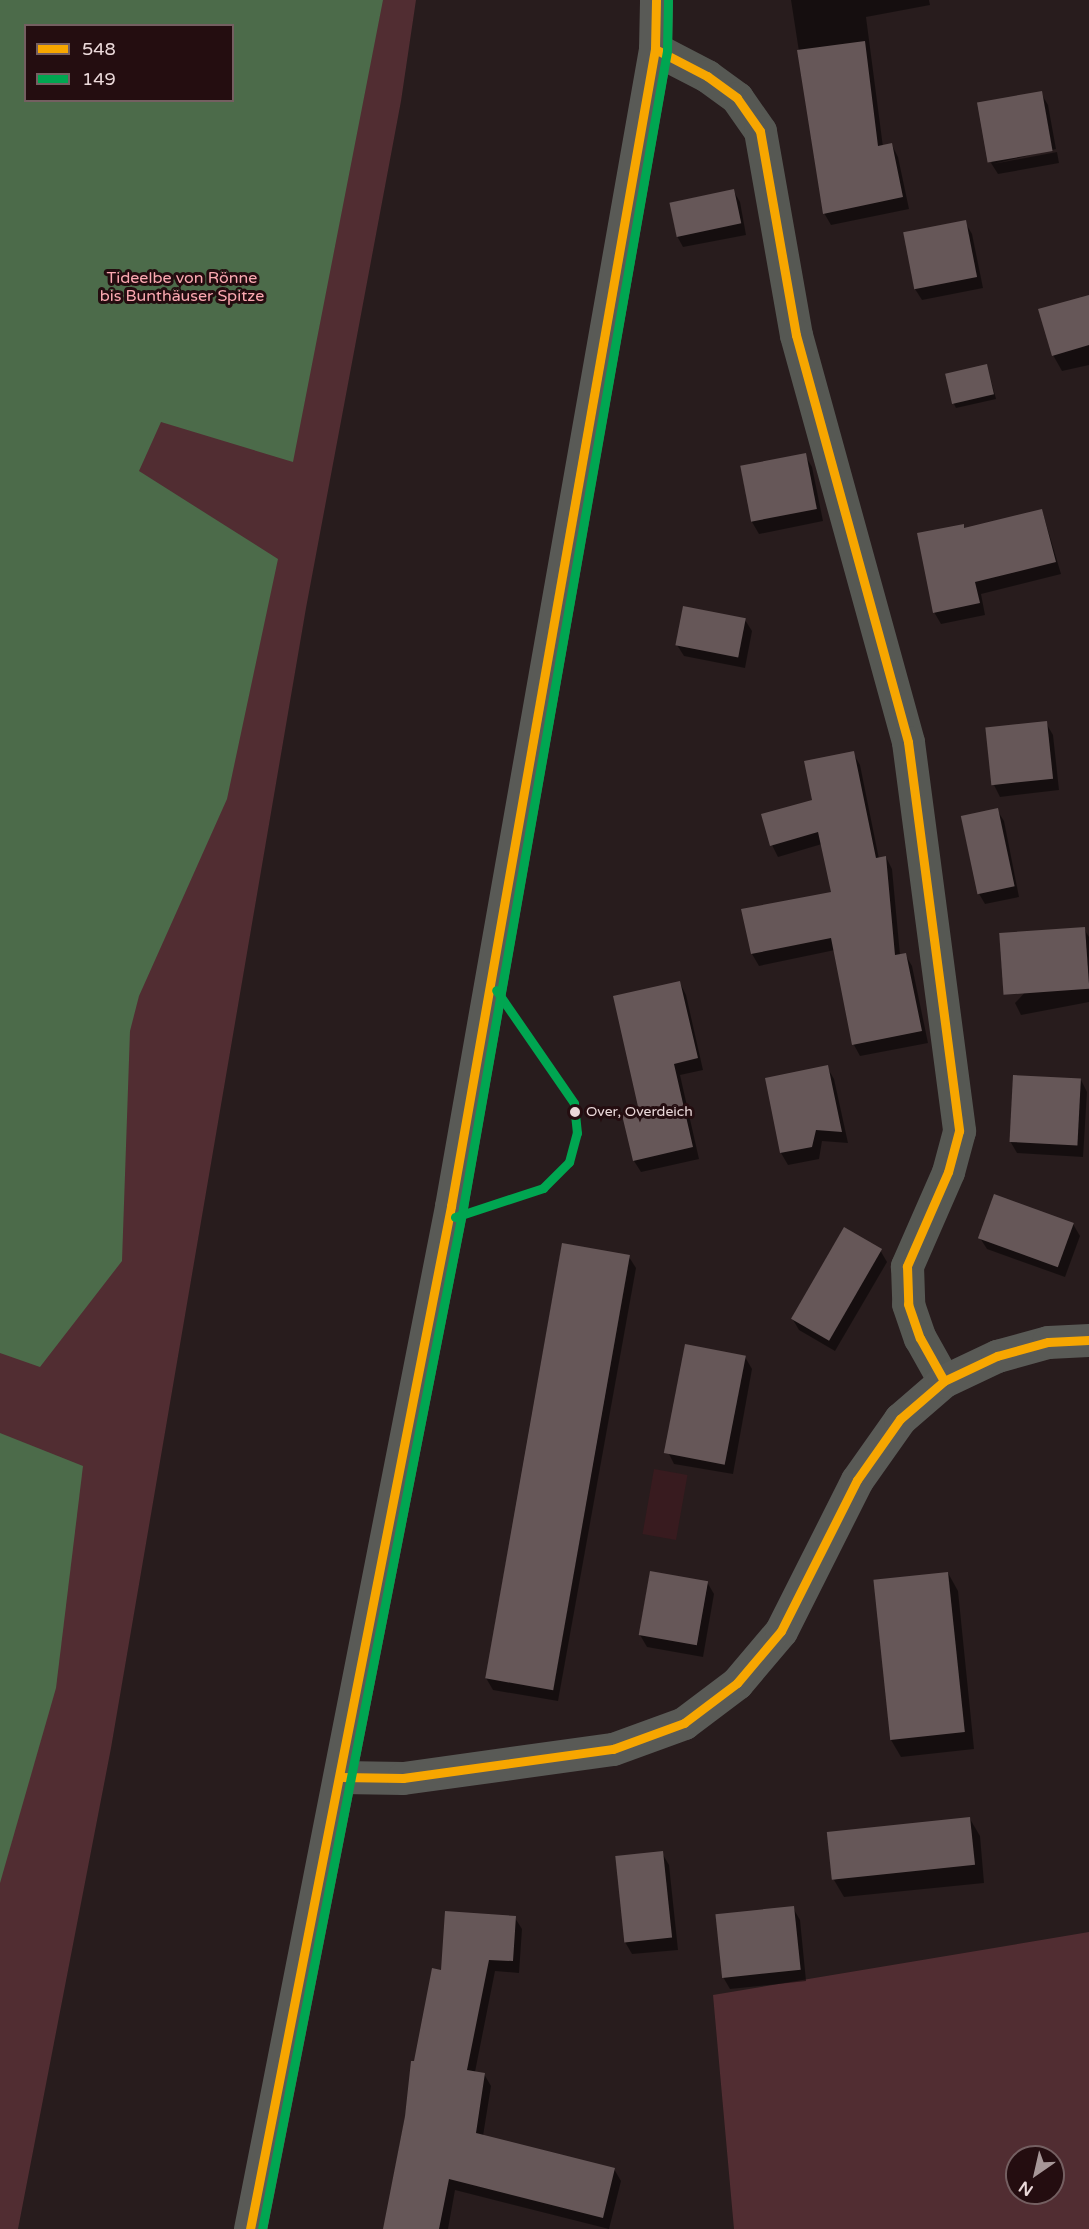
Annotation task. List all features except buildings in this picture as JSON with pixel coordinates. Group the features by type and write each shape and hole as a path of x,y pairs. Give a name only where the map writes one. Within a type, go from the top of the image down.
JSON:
{"street":[{"path":"250,2229 342,1777 451,1206 655,49 656,0"},
{"path":"655,49 707,76 737,98 760,130 796,335 908,742 959,1131 948,1172 907,1266 908,1304 920,1338 944,1382"},
{"path":"342,1777 403,1778 613,1749 684,1723 737,1683 781,1631 857,1480 900,1419 944,1382 997,1356 1048,1342 1089,1340"}],"shaded area":[{"name":"Tideelbe von Rönne bis Bunthäuser Spitze","path":"0,0 383,0 293,462 161,422 139,471 278,559 227,799 139,996 130,1031 122,1261 40,1367 0,1353"},
{"path":"0,1433 83,1466 56,1688 0,1883"},
{"path":"654,1469 687,1475 676,1540 643,1534"}],"green space":[{"name":"Tideelbe von Rönne bis Bunthäuser Spitze","path":"0,0 416,0 401,101 306,608 111,1748 18,2229 0,2229"},
{"path":"1089,1932 1089,2229 734,2229 713,1995"}],"transit line":[{"name":"548","path":"250,2229 451,1206 655,49 656,0"},
{"name":"149","path":"262,2229 463,1208 667,51 668,0"},
{"name":"548","path":"655,49 707,76 737,98 760,131 796,335 908,742 959,1131 948,1172 907,1266 908,1304 920,1338 944,1381"},
{"name":"149","path":"455,1217 543,1188 569,1162 577,1133 574,1103 496,990"},
{"name":"548","path":"342,1777 403,1778 613,1749 684,1723 737,1683 781,1631 857,1480 900,1419 944,1381 997,1356 1048,1342 1089,1340"}],"place":[{"name":"Over, Overdeich","path":"575,1112"}]}
